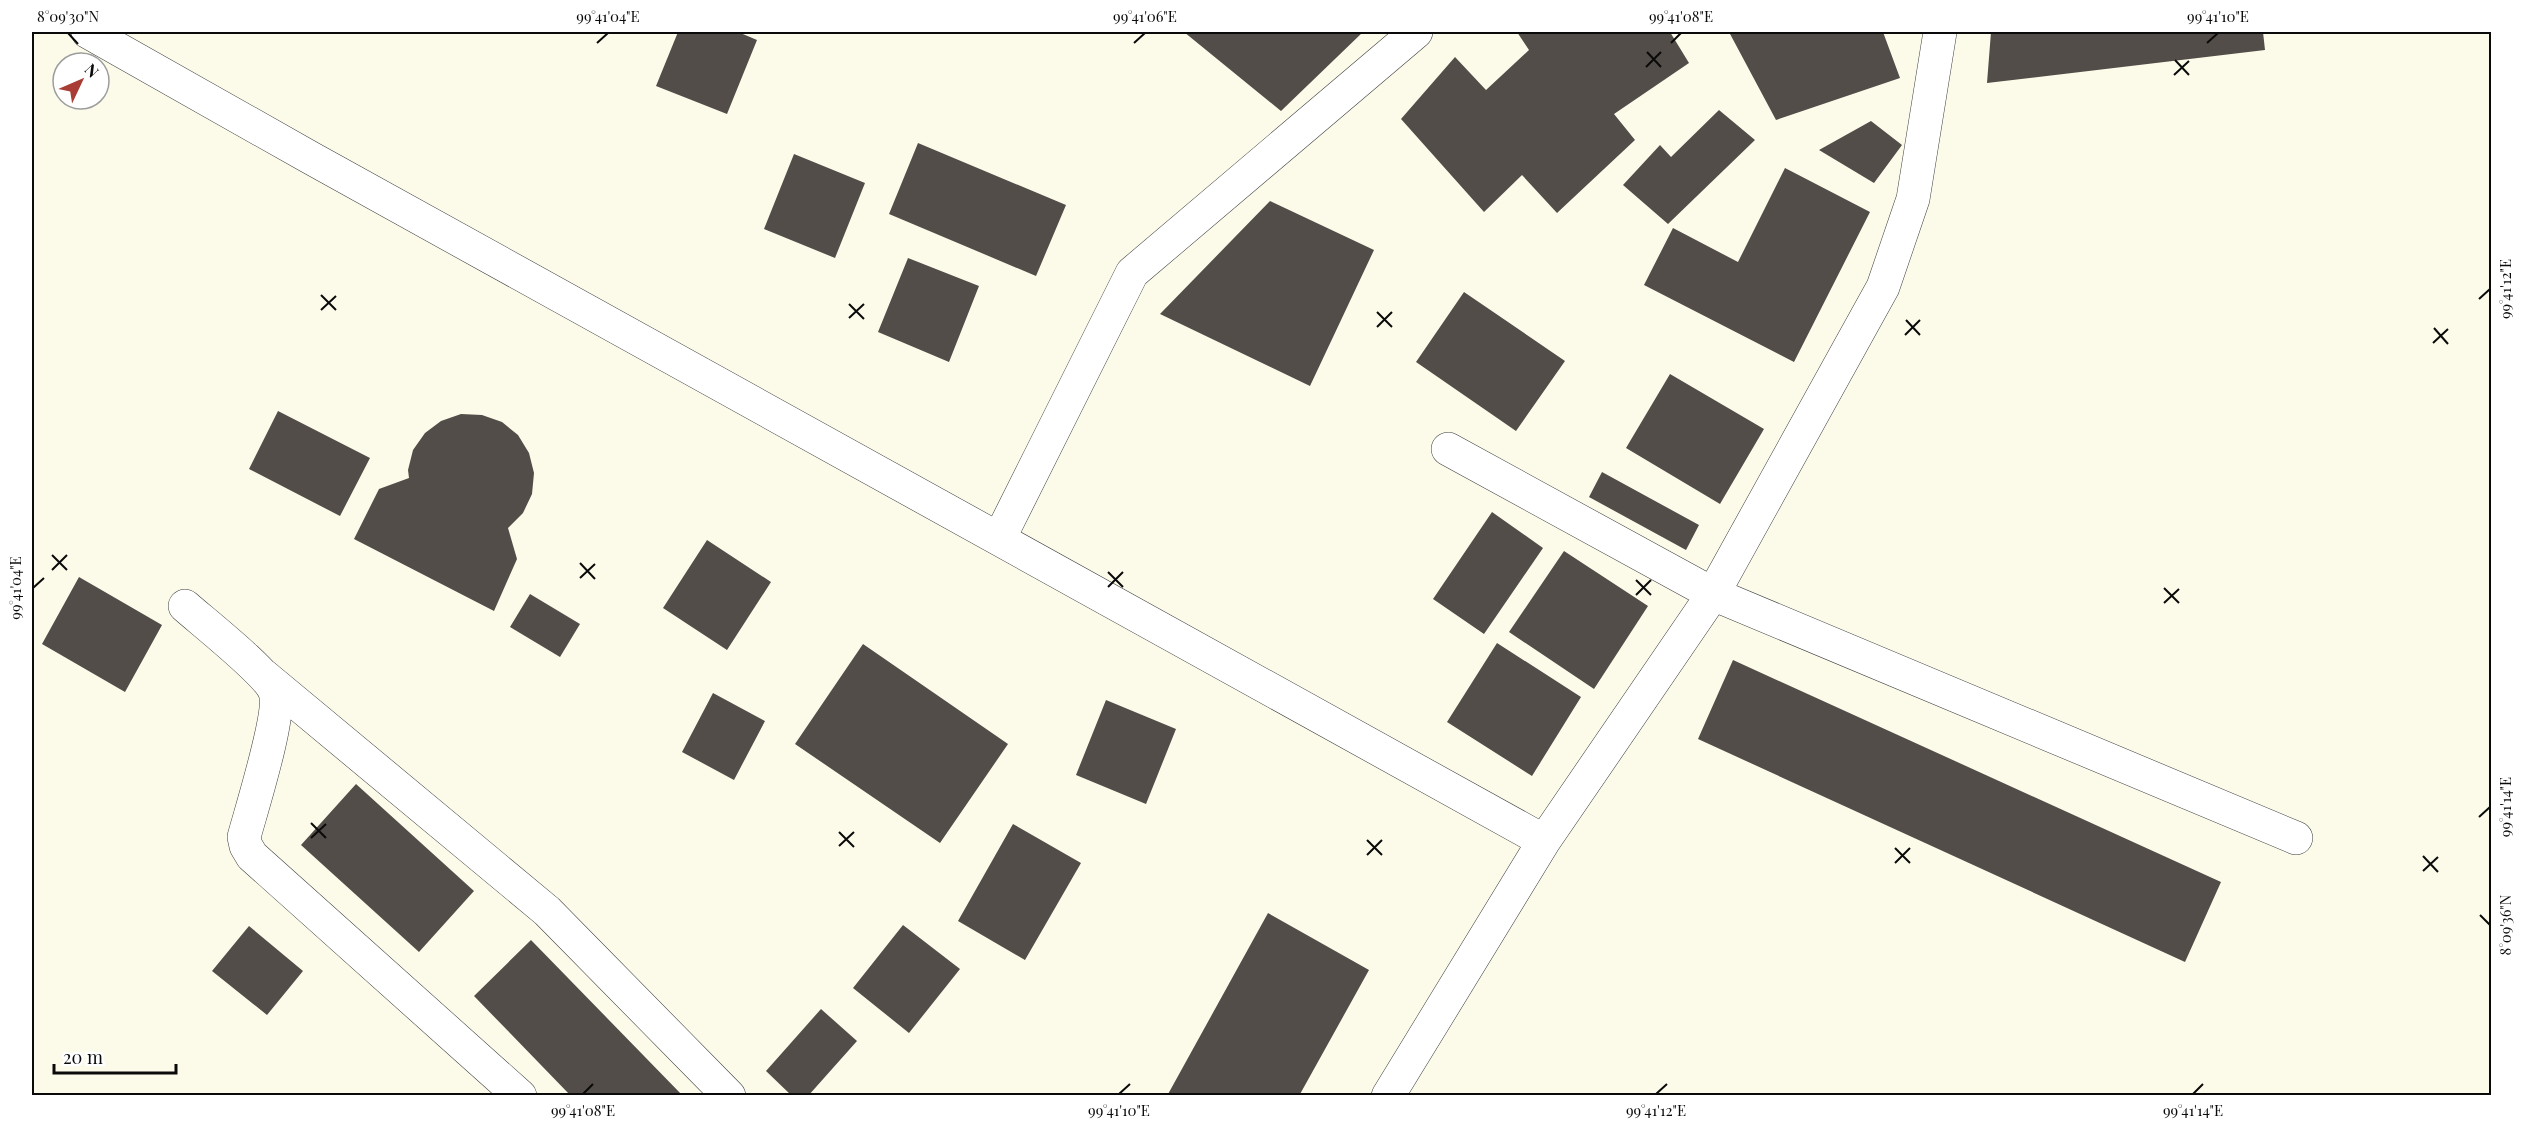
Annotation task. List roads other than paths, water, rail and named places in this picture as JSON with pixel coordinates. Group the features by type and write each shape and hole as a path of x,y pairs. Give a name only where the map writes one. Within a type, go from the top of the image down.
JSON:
{"street":[{"path":"88,32 311,158 1544,841"},
{"path":"999,539 1132,273 1416,32"},
{"path":"1388,1095 1544,841 1713,594 1883,287 1913,199 1940,32"},
{"path":"1448,449 1713,594 2296,838"},
{"path":"185,606 259,671 547,911 729,1095"},
{"path":"259,671 275,692 276,716 244,837 252,856 520,1095"}]}
